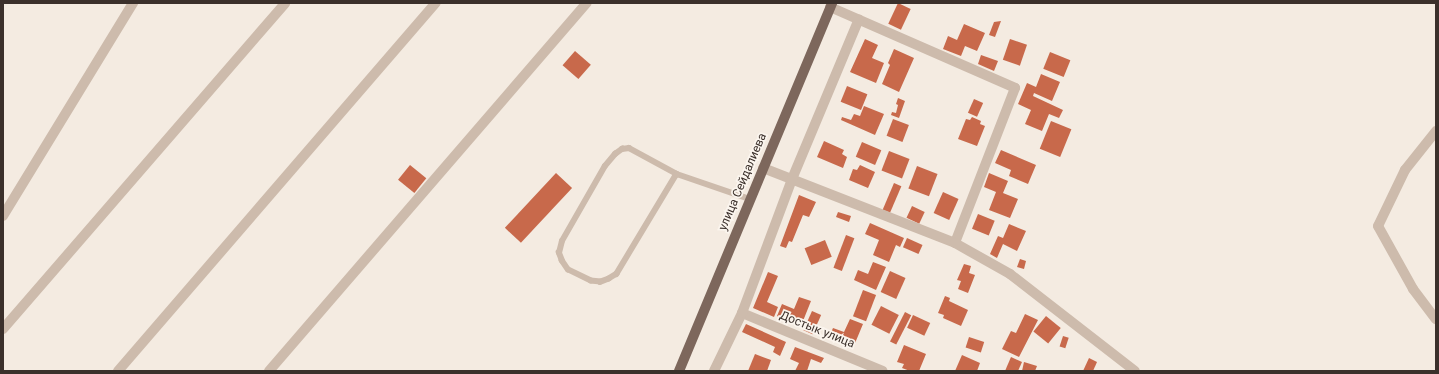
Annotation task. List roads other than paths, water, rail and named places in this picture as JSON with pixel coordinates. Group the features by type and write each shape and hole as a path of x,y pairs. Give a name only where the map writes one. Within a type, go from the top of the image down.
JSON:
{"main road":[{"name":"улица Сейдалиева","path":"679,371 831,5"}],"street":[{"path":"3,216 133,3"},
{"path":"3,329 285,3"},
{"path":"118,371 436,3"},
{"path":"269,371 587,3"},
{"path":"831,5 859,19 1015,88 955,243"},
{"path":"714,371 742,313 792,179 859,19"},
{"path":"1436,131 1404,170 1378,226 1413,289 1436,319"},
{"path":"763,168 955,243 1010,274 1135,371"},
{"name":"Достык улица","path":"742,313 883,371"}],"lane":[{"path":"677,174 616,274 610,279 601,282 591,281 568,270 559,253 562,241 605,166 615,154 622,149 628,148 677,174 750,198"}]}
